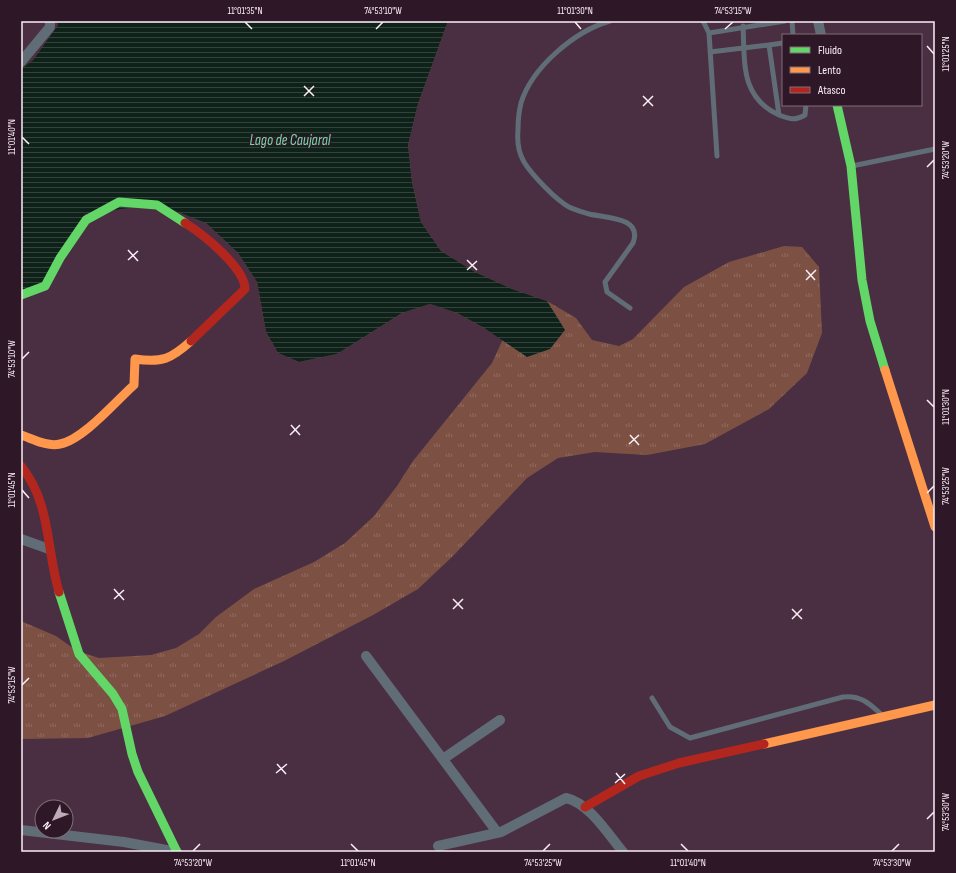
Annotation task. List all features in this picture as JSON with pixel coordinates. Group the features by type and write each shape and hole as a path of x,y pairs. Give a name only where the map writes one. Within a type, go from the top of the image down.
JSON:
{"street":[{"path":"21,62 50,27 50,21"},
{"path":"818,21 821,34"},
{"path":"837,106 851,166 862,280 870,321 935,527"},
{"path":"21,294 45,286 60,258 86,220 119,202 157,205 164,209 196,230 231,262 245,282 245,289 177,354 154,362 135,360 134,385 74,438 59,445 21,435"},
{"path":"21,466 31,478 42,502 53,572 79,654 86,665 115,695 123,711 133,758 142,781 177,852"},
{"path":"21,539 49,549"},
{"path":"366,656 497,832"},
{"path":"584,807 639,776 679,763 935,706"},
{"path":"443,760 500,720"},
{"path":"438,846 501,832 566,798 576,800 584,807 623,852"},
{"path":"21,830 124,842 177,852"}],"lane":[{"path":"610,21 585,31 546,62 534,76 521,102 517,144 524,162 534,176 568,206 588,214 626,221 633,227 636,236 633,243 605,282 607,292 630,308"},
{"path":"703,21 708,33 718,156"},
{"path":"708,33 743,26 785,21"},
{"path":"792,21 793,34"},
{"path":"743,26 745,64 751,91 760,105 787,119 800,118 805,115 806,106"},
{"path":"710,52 782,43"},
{"path":"769,45 779,115"},
{"path":"851,166 935,149"},
{"path":"652,698 670,727 690,738 833,698 853,696 864,700 884,717"}],"green space":[{"path":"58,21 448,21 418,104 408,145 412,182 421,222 441,251 475,272 512,289 547,301 576,318 592,340 619,346 633,339 684,287 729,262 784,246 802,247 819,267 822,333 807,373 769,409 705,444 647,455 595,452 558,458 527,478 453,556 418,589 373,615 284,661 165,716 88,738 21,739 21,621 56,636 77,651 99,658 151,655 176,648 199,634 216,617 254,589 314,562 345,543 374,516 397,486 413,461 492,363 503,339 457,313 430,304 402,313 337,354 299,362 278,353 266,332 257,282 238,253 206,223 157,204 21,69 33,60 58,25"}],"water":[{"name":"Lago de Caujaral","path":"58,21 448,21 418,104 408,145 412,182 421,222 441,251 475,272 512,289 547,301 565,330 550,349 527,357 484,328 457,313 430,304 402,313 337,354 299,362 278,353 266,332 257,282 238,253 206,223 157,204 85,214 43,284 21,292 21,69 33,60 58,25"}],"traffic: fast":[{"path":"837,106 851,166 862,280 870,321 885,370"},
{"path":"21,295 45,286 60,258 86,220 119,202 157,205 185,223"},
{"path":"59,592 79,654 113,694 122,709 132,754 138,772 177,852"}],"traffic: slow":[{"path":"21,435 40,442 55,445 69,441 89,428 134,385 135,359 159,360 166,358 178,352 191,341"},
{"path":"885,370 935,527"},
{"path":"764,744 935,705"}],"traffic: jam":[{"path":"185,223 222,252 238,271 245,289 191,341"},
{"path":"21,466 31,480 43,511 59,592"},
{"path":"585,807 639,776 679,763 764,744"}]}
